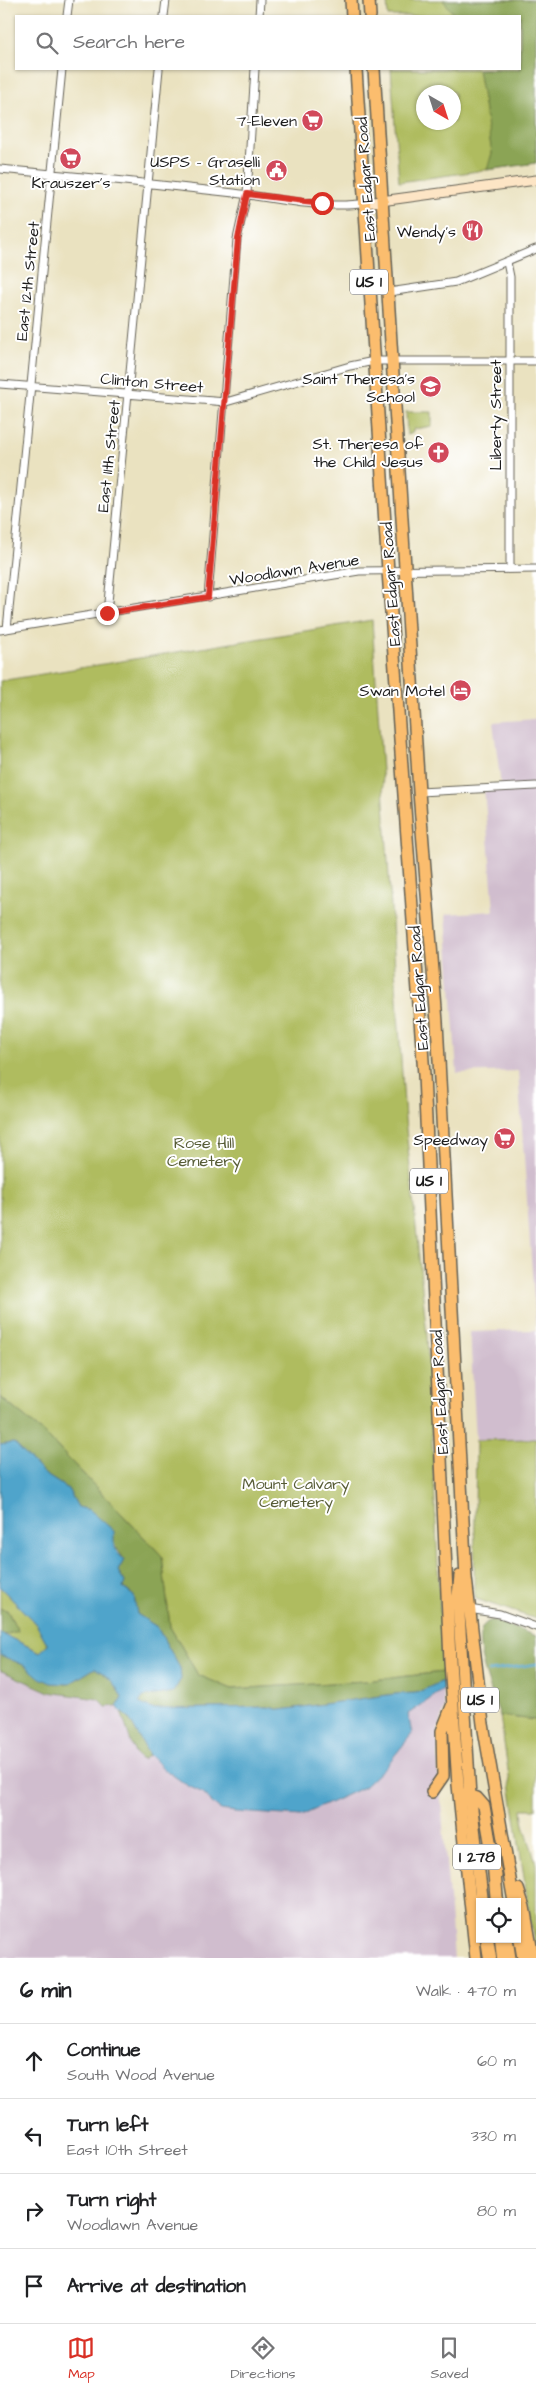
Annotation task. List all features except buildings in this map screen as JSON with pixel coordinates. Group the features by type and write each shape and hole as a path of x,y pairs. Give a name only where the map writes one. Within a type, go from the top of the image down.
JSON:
{"highway":[{"path":"351,0 352,15"},
{"path":"369,0 370,15"},
{"name":"East Edgar Road","path":"356,70 366,204 380,462 424,1075 453,1705 464,1794 476,1958"},
{"name":"East Edgar Road","path":"374,70 419,792 437,1022 463,1534 469,1609 488,1753 513,1898"},
{"path":"463,1534 458,1597 464,1794 480,1800 486,1810 494,1868 496,1898"},
{"path":"432,1792 442,1776 442,1731 453,1705"},
{"name":"I 278","path":"464,1794 481,1898"},
{"path":"508,1863 524,1907 533,1958"},
{"path":"494,1868 501,1898"},
{"path":"488,1943 490,1958"},
{"path":"501,1943 503,1958"},
{"path":"508,1943 510,1958"},
{"path":"520,1943 523,1958"}],"main road":[{"path":"366,204 536,180"}],"street":[{"path":"68,15 69,0"},
{"path":"164,15 166,0"},
{"path":"259,15 260,0"},
{"name":"East 12th Street","path":"4,630 31,386 62,70"},
{"name":"East 11th Street","path":"107,613 159,70"},
{"path":"208,597 238,239 247,194 255,70"},
{"path":"0,169 148,183 352,206 366,204"},
{"path":"389,292 449,283 507,262 536,249"},
{"name":"Liberty Street","path":"507,262 510,277 508,361 510,568"},
{"name":"Clinton Street","path":"0,384 224,402 350,366 374,361 536,361"},
{"name":"Woodlawn Avenue","path":"4,630 359,571 536,569"},
{"path":"419,792 536,786"},
{"path":"469,1609 500,1614 536,1627"}],"shaded area":[{"path":"536,719 536,1330 518,1071 457,1073 446,914 494,911 484,788 501,786 493,722"},
{"path":"536,1330 536,1439 476,1440 470,1332"},
{"path":"0,1670 49,1692 98,1699 106,1707 117,1706 129,1731 135,1754 142,1760 149,1755 164,1769 188,1786 199,1791 220,1810 301,1816 364,1787 408,1714 443,1690 445,1707 438,1729 438,1765 454,1958 0,1958"}],"green space":[{"path":"387,0 536,0 536,163 399,182 391,70 521,70 521,15 388,15"},
{"path":"443,0 536,0 536,163 487,170 492,153 478,70 521,70 521,15 454,15"},
{"path":"406,412 432,412 432,426 414,429 411,434 407,435"},
{"name":"Rose Hill Cemetery","path":"372,620 405,1119 427,1336 443,1672 365,1681 232,1689 198,1675 170,1627 162,1556 44,1433 0,1397 0,681"},
{"path":"0,1397 44,1433 162,1556 170,1627 198,1675 232,1689 365,1681 443,1672 443,1681 416,1693 395,1694 281,1710 268,1707 152,1709 138,1703 143,1697 173,1692 181,1679 180,1668 157,1627 137,1614 134,1596 123,1587 125,1582 118,1571 124,1559 90,1510 78,1507 68,1489 43,1473 14,1443 0,1445"},
{"path":"536,1439 536,1619 476,1599 474,1590 476,1440"},
{"path":"0,1587 36,1624 48,1645 41,1652 4,1635 18,1631 7,1610 0,1609"},
{"path":"0,1609 7,1610 18,1631 4,1635 0,1633"},
{"path":"493,1620 536,1636 536,1720 500,1716 487,1679 480,1648 480,1634 484,1625"},
{"path":"0,1655 26,1666 51,1683 69,1684 95,1668 111,1681 122,1698 117,1706 106,1707 98,1699 49,1692 0,1670"},
{"path":"121,1712 129,1718 149,1755 142,1760 135,1754"},
{"path":"500,1716 536,1720 536,1809 522,1809 522,1816 536,1864 536,1958"}],"water":[{"path":"14,1443 43,1473 68,1489 78,1507 90,1510 114,1531 114,1548 124,1560 118,1571 125,1582 123,1588 134,1596 137,1614 157,1627 180,1668 181,1679 173,1692 143,1697 139,1703 152,1709 268,1707 281,1710 395,1694 416,1693 443,1681 443,1690 408,1714 412,1734 387,1765 364,1787 301,1816 220,1810 199,1791 188,1786 164,1769 149,1755 129,1718 117,1706 122,1698 117,1689 108,1677 100,1671 95,1668 69,1684 51,1683 40,1678 26,1666 0,1655 0,1633 40,1652 48,1645 36,1624 0,1587 0,1445"}],"waterway":[{"path":"489,1671 536,1664"}],"place":[{"name":"7-Eleven","path":"313,120"},
{"name":"Krauszer's","path":"71,158"},
{"name":"USPS - Graselli Station","path":"276,170"},
{"name":"Wendy's","path":"472,231"},
{"name":"Saint Theresa's School","path":"431,387"},
{"name":"St. Theresa of the Child Jesus","path":"439,452"},
{"name":"Swan Motel","path":"461,690"},
{"name":"Speedway","path":"504,1139"}],"route":[{"path":"107,613 208,597 238,239 247,194 322,203"}],"park label":[{"name":"Mount Calvary Cemetery","path":"296,1492"}]}
